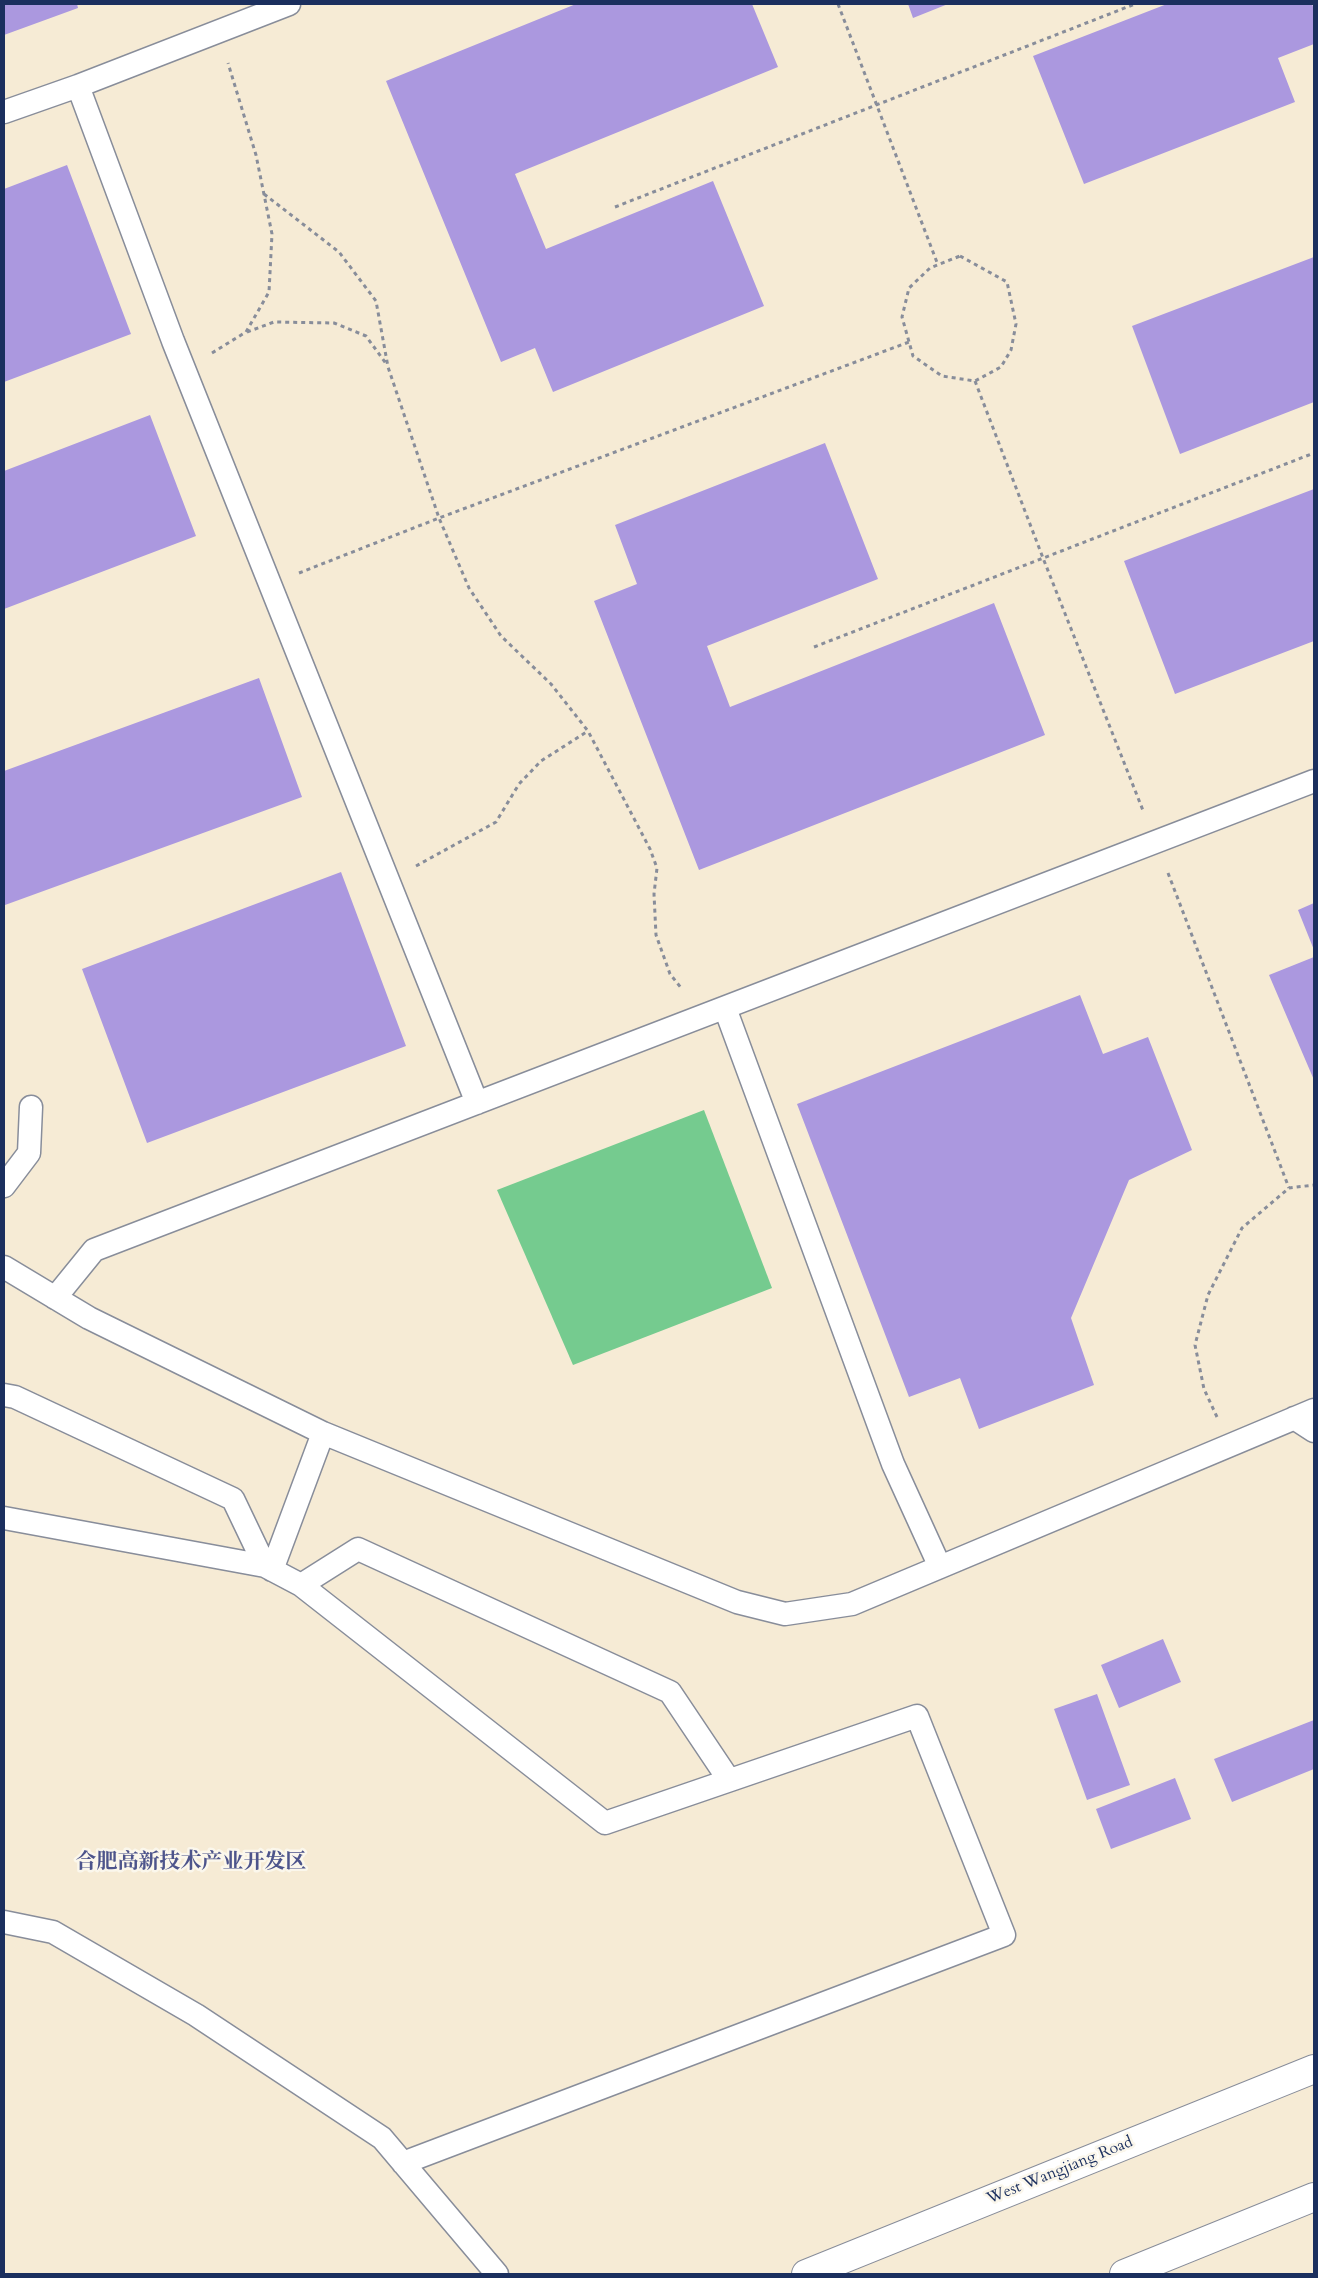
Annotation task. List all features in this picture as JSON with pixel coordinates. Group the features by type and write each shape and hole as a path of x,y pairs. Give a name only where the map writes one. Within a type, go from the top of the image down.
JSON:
{"main road":[{"name":"West Wangjiang Road","path":"806,2274 1314,2069"},
{"path":"1124,2274 1314,2197"}],"lane":[{"path":"4,112 78,86 289,4"},
{"path":"78,86 185,369 477,1103"},
{"path":"55,1298 94,1250 1314,781"},
{"path":"725,1008 893,1464 940,1567"},
{"path":"4,1186 29,1153 31,1107"},
{"path":"4,1267 89,1318 323,1433 737,1602 785,1614 852,1604 1304,1414 1314,1431"},
{"path":"4,1395 14,1397 233,1499 269,1568"},
{"path":"269,1568 323,1433"},
{"path":"4,1518 269,1568 301,1585 605,1823 917,1716 1004,1935 403,2163"},
{"path":"301,1585 358,1549 670,1692 729,1780"},
{"path":"4,1922 53,1932 196,2015 382,2138 497,2274"}],"path":[{"path":"838,4 938,265"},
{"path":"615,207 1136,4"},
{"path":"219,31 256,156 272,234 268,292 246,332"},
{"path":"264,194 340,252 376,301 388,367 439,518 469,588 502,636 551,684 588,730 650,849 657,868 654,894 656,935 670,974 684,992 697,1018"},
{"path":"960,256 1007,282 1016,324 1011,350 1001,368 975,381 942,376 913,356 902,317 909,288 930,268 938,265 960,256"},
{"path":"185,369 246,332 274,322 334,323 366,336 388,367"},
{"path":"271,585 439,518 909,342"},
{"path":"975,381 1156,842 1289,1188"},
{"path":"814,648 1314,453"},
{"path":"399,906 417,865 496,822 519,784 540,761 588,730"},
{"path":"1230,1445 1204,1389 1195,1346 1208,1295 1242,1228 1289,1188 1314,1185"}],"green space":[{"path":"704,1110 772,1288 573,1365 497,1190"}],"building":[{"path":"4,4 77,4 78,8 4,35"},
{"path":"576,4 752,4 778,67 515,174 546,249 713,181 764,306 553,392 535,348 501,362 386,81"},
{"path":"908,4 948,4 913,18"},
{"path":"1167,4 1312,4 1314,9 1314,44 1278,58 1295,102 1084,184 1033,56"},
{"path":"67,165 131,334 4,382 4,189"},
{"path":"1314,257 1314,402 1180,454 1132,326"},
{"path":"150,415 196,536 4,609 4,471"},
{"path":"825,443 878,579 707,646 730,707 994,603 1045,735 699,870 594,601 637,584 615,525"},
{"path":"1314,489 1314,641 1175,694 1124,561"},
{"path":"259,678 302,797 5,905 4,771"},
{"path":"341,872 406,1046 147,1143 82,969"},
{"path":"1314,903 1314,950 1298,910"},
{"path":"1314,957 1314,1080 1269,975"},
{"path":"1080,995 1103,1054 1148,1037 1192,1150 1129,1180 1071,1318 1094,1385 979,1429 960,1378 909,1397 797,1104"},
{"path":"1163,1639 1181,1682 1119,1708 1101,1665"},
{"path":"1097,1694 1130,1785 1087,1800 1054,1709"},
{"path":"1314,1720 1314,1769 1232,1802 1214,1759"},
{"path":"1175,1778 1191,1819 1111,1849 1096,1809"}],"district":[{"name":"合肥高新技术产业开发区","path":"191,1863"}]}
